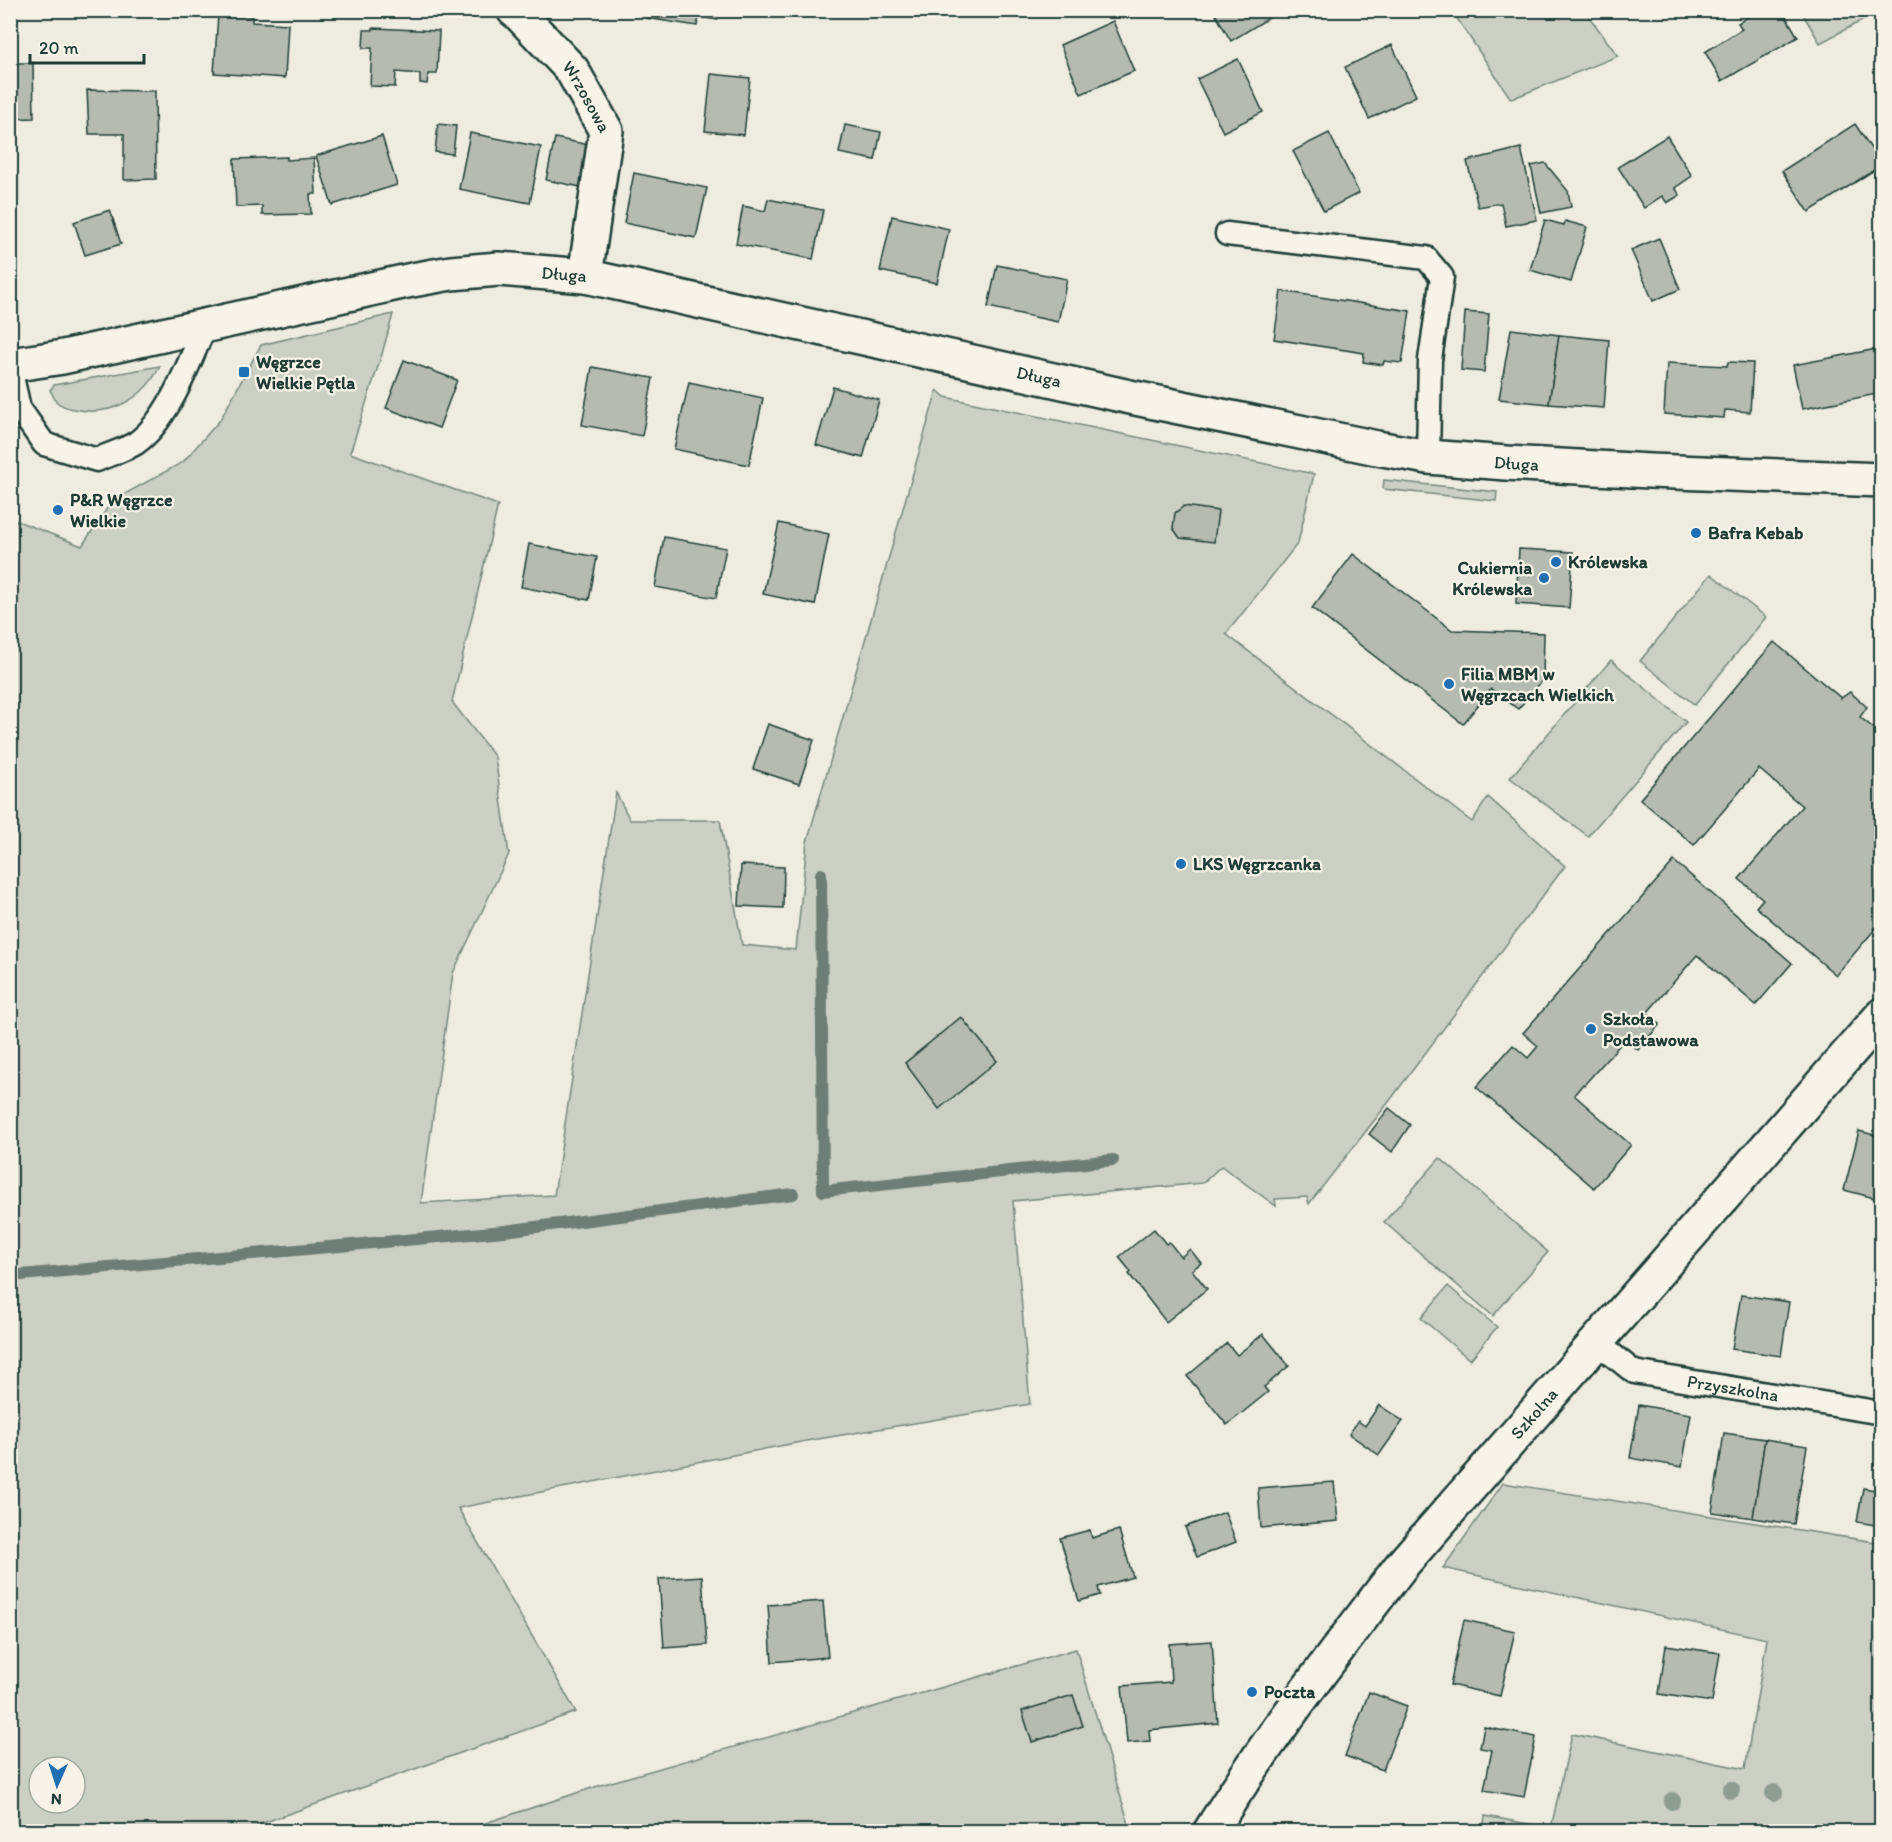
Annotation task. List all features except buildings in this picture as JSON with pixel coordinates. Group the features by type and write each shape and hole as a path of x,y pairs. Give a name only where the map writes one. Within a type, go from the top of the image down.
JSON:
{"street":[{"name":"Wrzosowa","path":"514,10 572,70 606,131 585,276"},
{"name":"Długa","path":"10,367 375,287 451,273 499,269 585,276 1130,397 1428,457 1606,469 1881,480"},
{"name":"Szkolna","path":"1210,1832 1244,1776 1401,1566 1881,1015"}],"lane":[{"path":"1227,234 1426,258 1442,277 1430,360 1428,457"},
{"path":"10,367 19,408 44,444 97,460 136,443 161,417 183,376 205,326"},
{"name":"Przyszkolna","path":"1595,1341 1634,1372 1881,1413"}],"shaded area":[{"path":"1452,11 1585,11 1618,56 1511,99"},
{"path":"1801,11 1880,11 1820,43"},
{"path":"393,314 350,453 498,505 452,702 495,757 509,854 453,973 421,1203 554,1195 616,793 630,820 720,820 742,945 796,950 807,842 937,390 945,397 1314,474 1298,543 1226,634 1472,822 1488,797 1565,866 1388,1103 1309,1204 1307,1197 1275,1199 1276,1206 1221,1166 1203,1183 1013,1201 1030,1404 806,1441 458,1508 576,1712 257,1825 258,1831 11,1831 10,518 82,546 112,501 183,462 220,420 261,345"},
{"path":"160,366 154,377 137,395 116,407 104,410 79,410 64,406 57,402 50,390 54,385"},
{"path":"1384,480 1497,492 1496,501 1383,489"},
{"path":"1711,574 1766,617 1695,705 1640,661"},
{"path":"1611,660 1686,722 1588,836 1510,778"},
{"path":"1440,1158 1548,1252 1493,1316 1384,1222"},
{"path":"1448,1286 1497,1327 1470,1360 1421,1318"},
{"path":"1503,1483 1881,1543 1881,1831 1483,1831 1485,1816 1551,1828 1572,1734 1745,1769 1767,1639 1443,1568"},
{"path":"1076,1649 1131,1831 458,1832 601,1785"}],"waterway":[{"path":"821,874 823,1191 1113,1160"},
{"path":"10,1276 504,1231 793,1194"}],"place":[{"name":"Węgrzce Wielkie Pętla","path":"244,372"},
{"name":"P&R Węgrzce Wielkie","path":"58,510"},
{"name":"Bafra Kebab","path":"1696,533"},
{"name":"Królewska","path":"1556,562"},
{"name":"Cukiernia Królewska","path":"1544,578"},
{"name":"Filia MBM w Węgrzcach Wielkich","path":"1449,684"},
{"name":"LKS Węgrzcanka","path":"1181,864"},
{"name":"Szkoła Podstawowa","path":"1591,1029"},
{"name":"Poczta","path":"1252,1692"}]}
